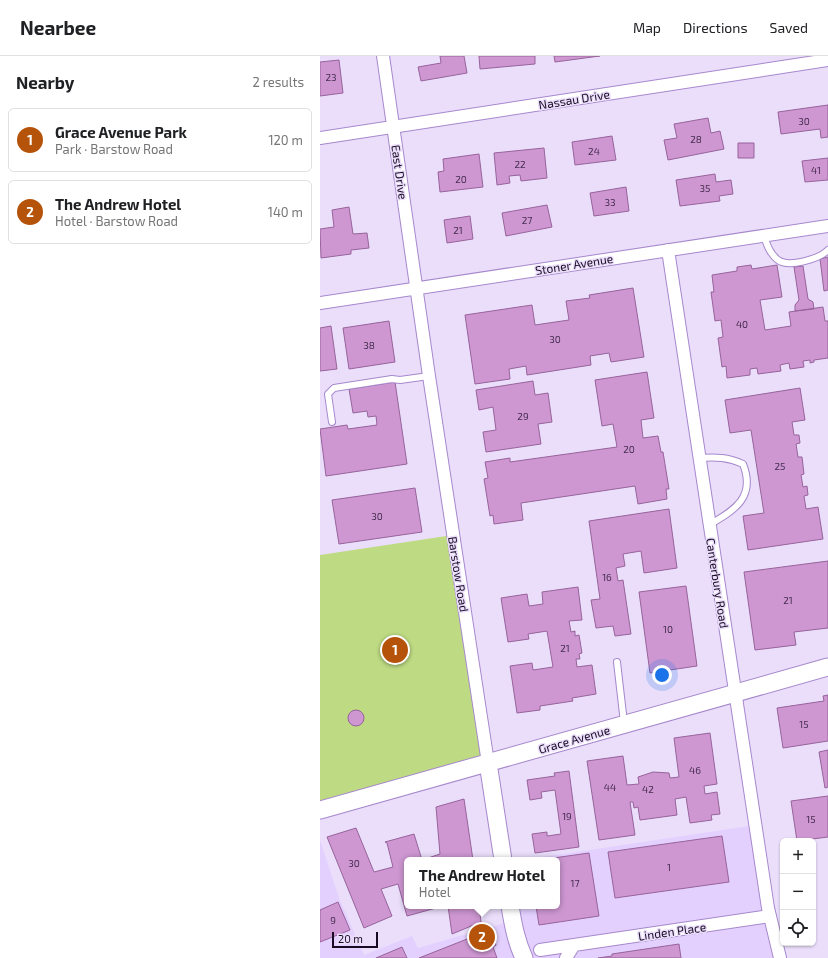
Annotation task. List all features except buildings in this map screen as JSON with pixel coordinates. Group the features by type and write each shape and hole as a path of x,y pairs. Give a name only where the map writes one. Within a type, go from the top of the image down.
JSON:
{"street":[{"name":"East Drive","path":"383,56 417,288"},
{"name":"Nassau Drive","path":"320,138 828,60"},
{"name":"Stoner Avenue","path":"320,302 828,226"},
{"name":"Canterbury Road","path":"668,250 770,916 780,958"},
{"name":"Barstow Road","path":"417,288 429,376 503,857"},
{"name":"Grace Avenue","path":"320,810 828,667"},
{"path":"511,909 515,935 524,958"},
{"name":"Linden Place","path":"540,950 770,916"},
{"path":"566,958 574,945"}],"lane":[{"path":"764,236 770,251 777,260 781,262 794,263 810,260 820,256 828,250"},
{"path":"332,422 328,394 334,388 392,379 400,380 429,376"},
{"path":"700,458 718,457 732,459 742,464 746,474 746,492 741,501 732,512 709,525"},
{"path":"617,662 624,725"}],"shaded area":[{"path":"756,825 780,958 320,958 320,840 339,898 364,955 412,936 418,948 512,921 510,909 560,909 560,857 543,857"}],"green space":[{"path":"453,535 488,763 320,810 320,555"}],"place":[{"name":"Grace Avenue Park","path":"395,650"},
{"name":"The Andrew Hotel","path":"482,937"}]}
